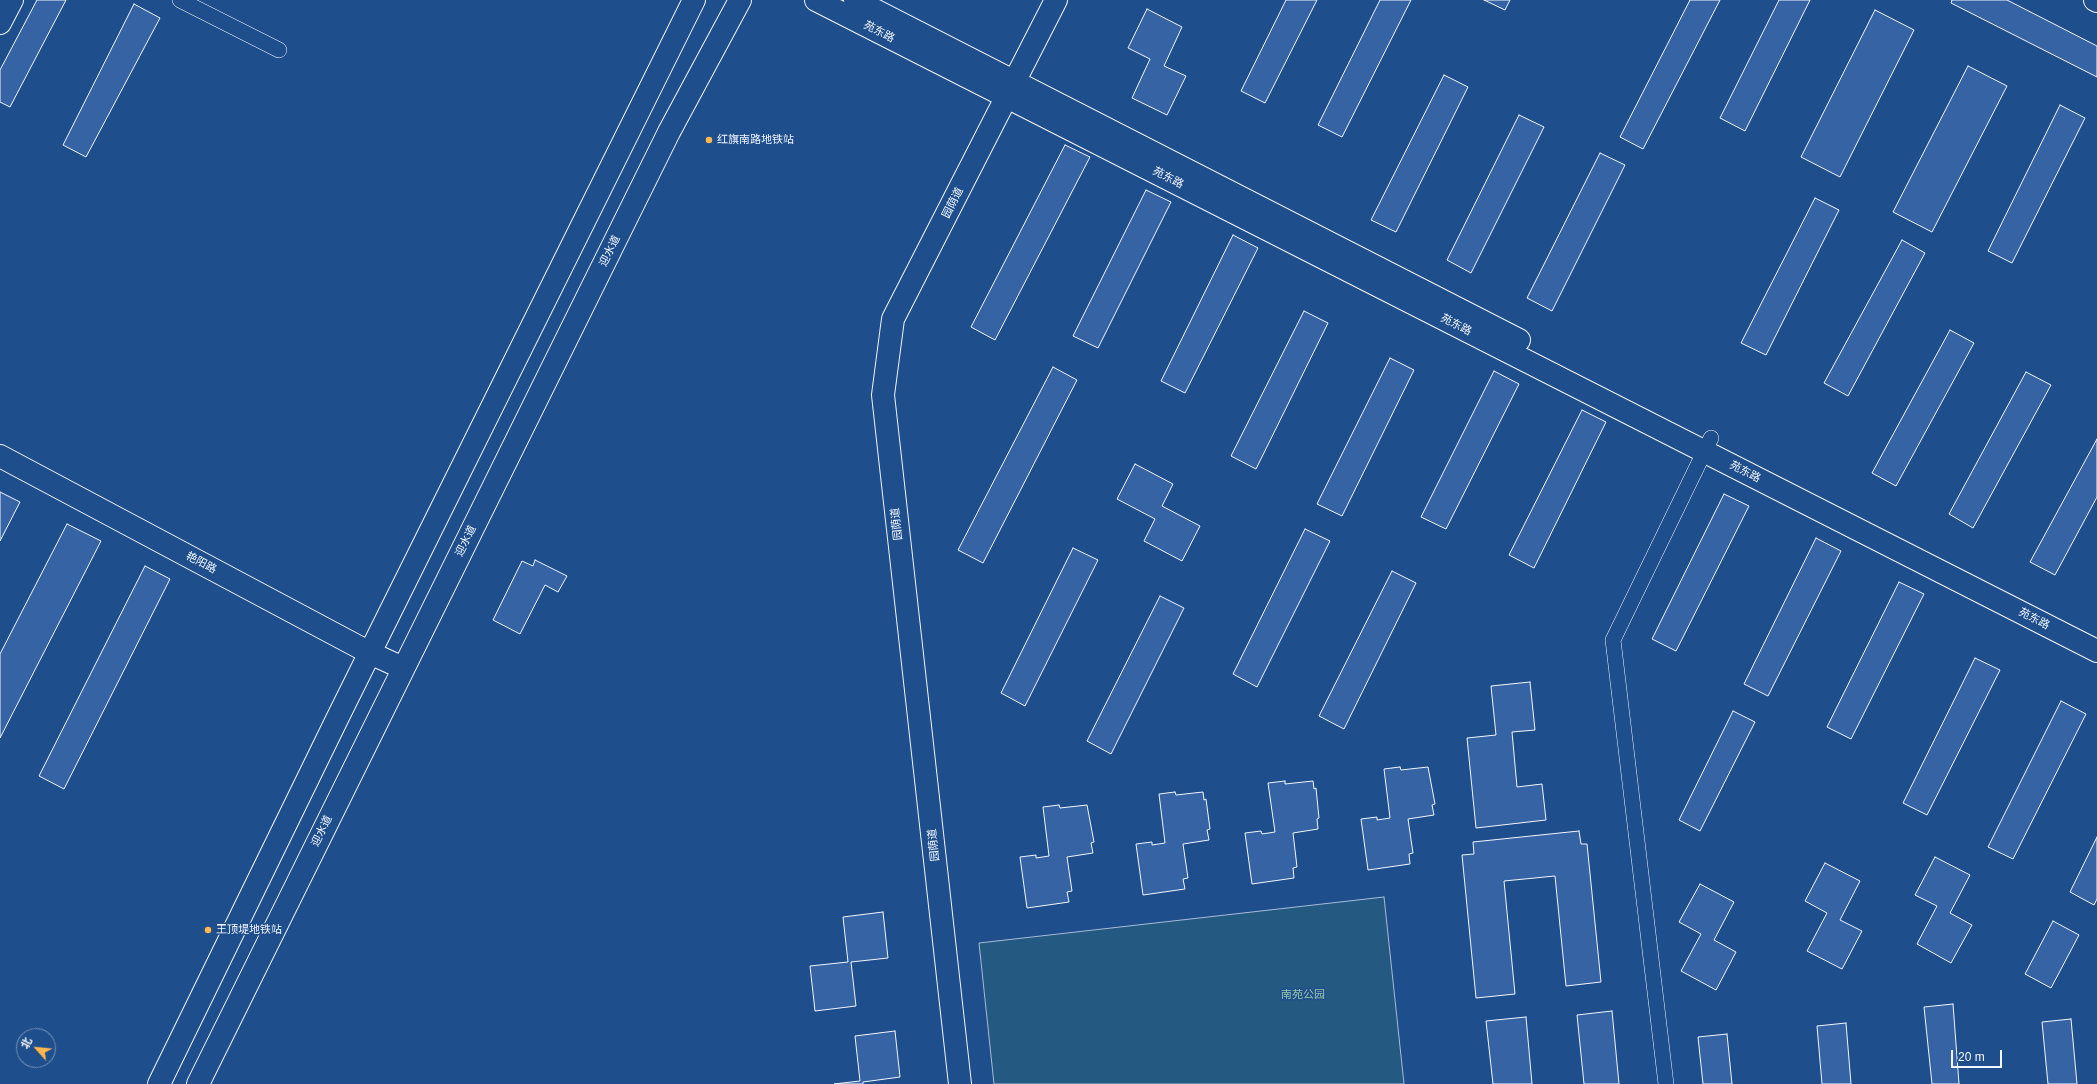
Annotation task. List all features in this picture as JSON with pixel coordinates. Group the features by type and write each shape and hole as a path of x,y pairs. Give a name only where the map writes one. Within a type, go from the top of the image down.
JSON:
{"street":[{"path":"0,23 12,0"},
{"path":"180,0 279,50"},
{"path":"159,1084 370,652 694,0"},
{"name":"迎水道","path":"198,1084 666,139 740,0"},
{"name":"苑东路","path":"816,0 1011,89 1708,445 2097,651"},
{"name":"苑东路","path":"855,0 1011,89"},
{"name":"园荫道","path":"960,1084 883,394 893,319 1056,0"},
{"path":"1666,1084 1613,640 1708,445"},
{"name":"苑东路","path":"1708,445 2097,635"},
{"name":"艳阳路","path":"0,456 370,652 403,668"}],"green space":[{"name":"南苑公园","path":"1384,897 1404,1084 994,1084 979,943"}],"building":[{"path":"37,0 66,0 10,107 0,102 0,70"},
{"path":"1286,0 1317,0 1265,103 1241,91"},
{"path":"1380,0 1411,0 1342,137 1318,125"},
{"path":"1484,0 1510,0 1505,10"},
{"path":"1690,0 1720,0 1643,149 1620,137"},
{"path":"1779,0 1810,0 1745,131 1720,118"},
{"path":"1952,0 2007,0 2097,46 2097,77 1951,3"},
{"path":"134,4 160,18 86,157 63,145"},
{"path":"1147,9 1182,27 1164,66 1186,76 1167,115 1132,98 1150,59 1128,48"},
{"path":"1875,10 1914,30 1840,177 1801,157"},
{"path":"1968,66 2007,86 1932,232 1893,212"},
{"path":"1444,75 1468,87 1396,232 1371,220"},
{"path":"2060,105 2085,118 2012,263 1988,251"},
{"path":"1519,115 1544,127 1471,273 1447,260"},
{"path":"1065,145 1090,157 995,340 971,327"},
{"path":"1600,153 1625,165 1552,311 1527,298"},
{"path":"1146,190 1171,202 1098,348 1073,336"},
{"path":"1815,198 1839,210 1766,355 1741,343"},
{"path":"1233,235 1258,248 1185,393 1161,381"},
{"path":"1902,240 1925,253 1848,396 1824,383"},
{"path":"1304,311 1328,323 1256,469 1231,456"},
{"path":"1950,330 1974,343 1896,486 1872,473"},
{"path":"1390,358 1414,370 1342,516 1317,504"},
{"path":"1053,367 1077,380 983,563 958,550"},
{"path":"1494,371 1519,384 1446,529 1421,517"},
{"path":"2026,372 2051,385 1973,528 1949,514"},
{"path":"1582,410 1606,422 1534,568 1509,555"},
{"path":"2097,439 2097,497 2055,575 2030,562"},
{"path":"1135,464 1173,484 1162,506 1200,526 1182,561 1144,541 1155,519 1117,499"},
{"path":"0,492 20,502 0,541"},
{"path":"1724,494 1749,506 1676,651 1652,639"},
{"path":"67,524 101,541 0,738 0,654"},
{"path":"1305,529 1330,541 1257,687 1233,674"},
{"path":"1816,538 1841,551 1768,696 1744,684"},
{"path":"1073,548 1098,560 1025,706 1001,693"},
{"path":"535,560 567,576 558,592 545,585 520,634 493,620 522,561 533,566"},
{"path":"145,566 170,579 64,789 39,776"},
{"path":"1392,571 1416,583 1344,729 1319,716"},
{"path":"1899,582 1924,594 1851,739 1827,727"},
{"path":"1160,596 1184,608 1111,754 1087,741"},
{"path":"1975,658 2000,670 1927,815 1903,803"},
{"path":"1530,682 1535,730 1512,732 1517,787 1542,784 1546,820 1476,828 1467,738 1496,735 1491,686"},
{"path":"2061,701 2086,714 2013,859 1988,847"},
{"path":"1733,711 1755,722 1700,831 1679,820"},
{"path":"1400,767 1401,770 1428,767 1435,804 1432,805 1434,815 1408,819 1413,853 1409,854 1410,864 1368,870 1361,819 1377,817 1377,820 1390,818 1384,769"},
{"path":"1285,781 1285,784 1313,781 1314,789 1316,788 1319,818 1317,819 1318,829 1293,833 1297,867 1293,868 1294,878 1252,884 1245,833 1261,831 1262,834 1275,832 1268,783"},
{"path":"1175,792 1176,795 1203,792 1204,800 1206,799 1210,829 1207,830 1209,840 1183,844 1188,878 1183,879 1185,889 1143,895 1136,844 1152,842 1152,845 1165,843 1159,794"},
{"path":"1059,805 1060,808 1087,805 1094,842 1091,843 1093,853 1067,857 1072,891 1067,892 1069,902 1027,908 1020,857 1036,855 1036,858 1049,856 1043,807"},
{"path":"1579,831 1581,844 1587,844 1601,982 1566,986 1555,876 1504,881 1515,994 1476,998 1462,855 1474,854 1473,842"},
{"path":"2097,837 2097,899 2094,905 2070,892"},
{"path":"1935,857 1970,875 1950,913 1972,925 1951,963 1917,944 1937,906 1915,895"},
{"path":"1825,863 1860,881 1840,920 1862,931 1842,969 1807,951 1827,913 1805,901"},
{"path":"1700,884 1734,902 1714,940 1736,952 1716,990 1681,971 1701,934 1679,922"},
{"path":"883,912 888,958 851,962 856,1006 815,1011 810,966 848,962 843,917"},
{"path":"2053,921 2079,935 2051,988 2025,974"},
{"path":"1953,1004 1959,1084 1932,1084 1924,1007"},
{"path":"1612,1011 1619,1084 1584,1084 1577,1015"},
{"path":"1526,1017 1532,1084 1493,1084 1486,1021"},
{"path":"2071,1019 2077,1084 2048,1084 2042,1022"},
{"path":"1846,1023 1851,1084 1822,1084 1817,1026"},
{"path":"895,1031 900,1077 863,1082 863,1084 834,1084 860,1081 855,1036"},
{"path":"1727,1034 1732,1084 1703,1084 1698,1037"}],"place":[{"name":"红旗南路地铁站","path":"709,140"},
{"name":"王顶堤地铁站","path":"208,930"}]}
